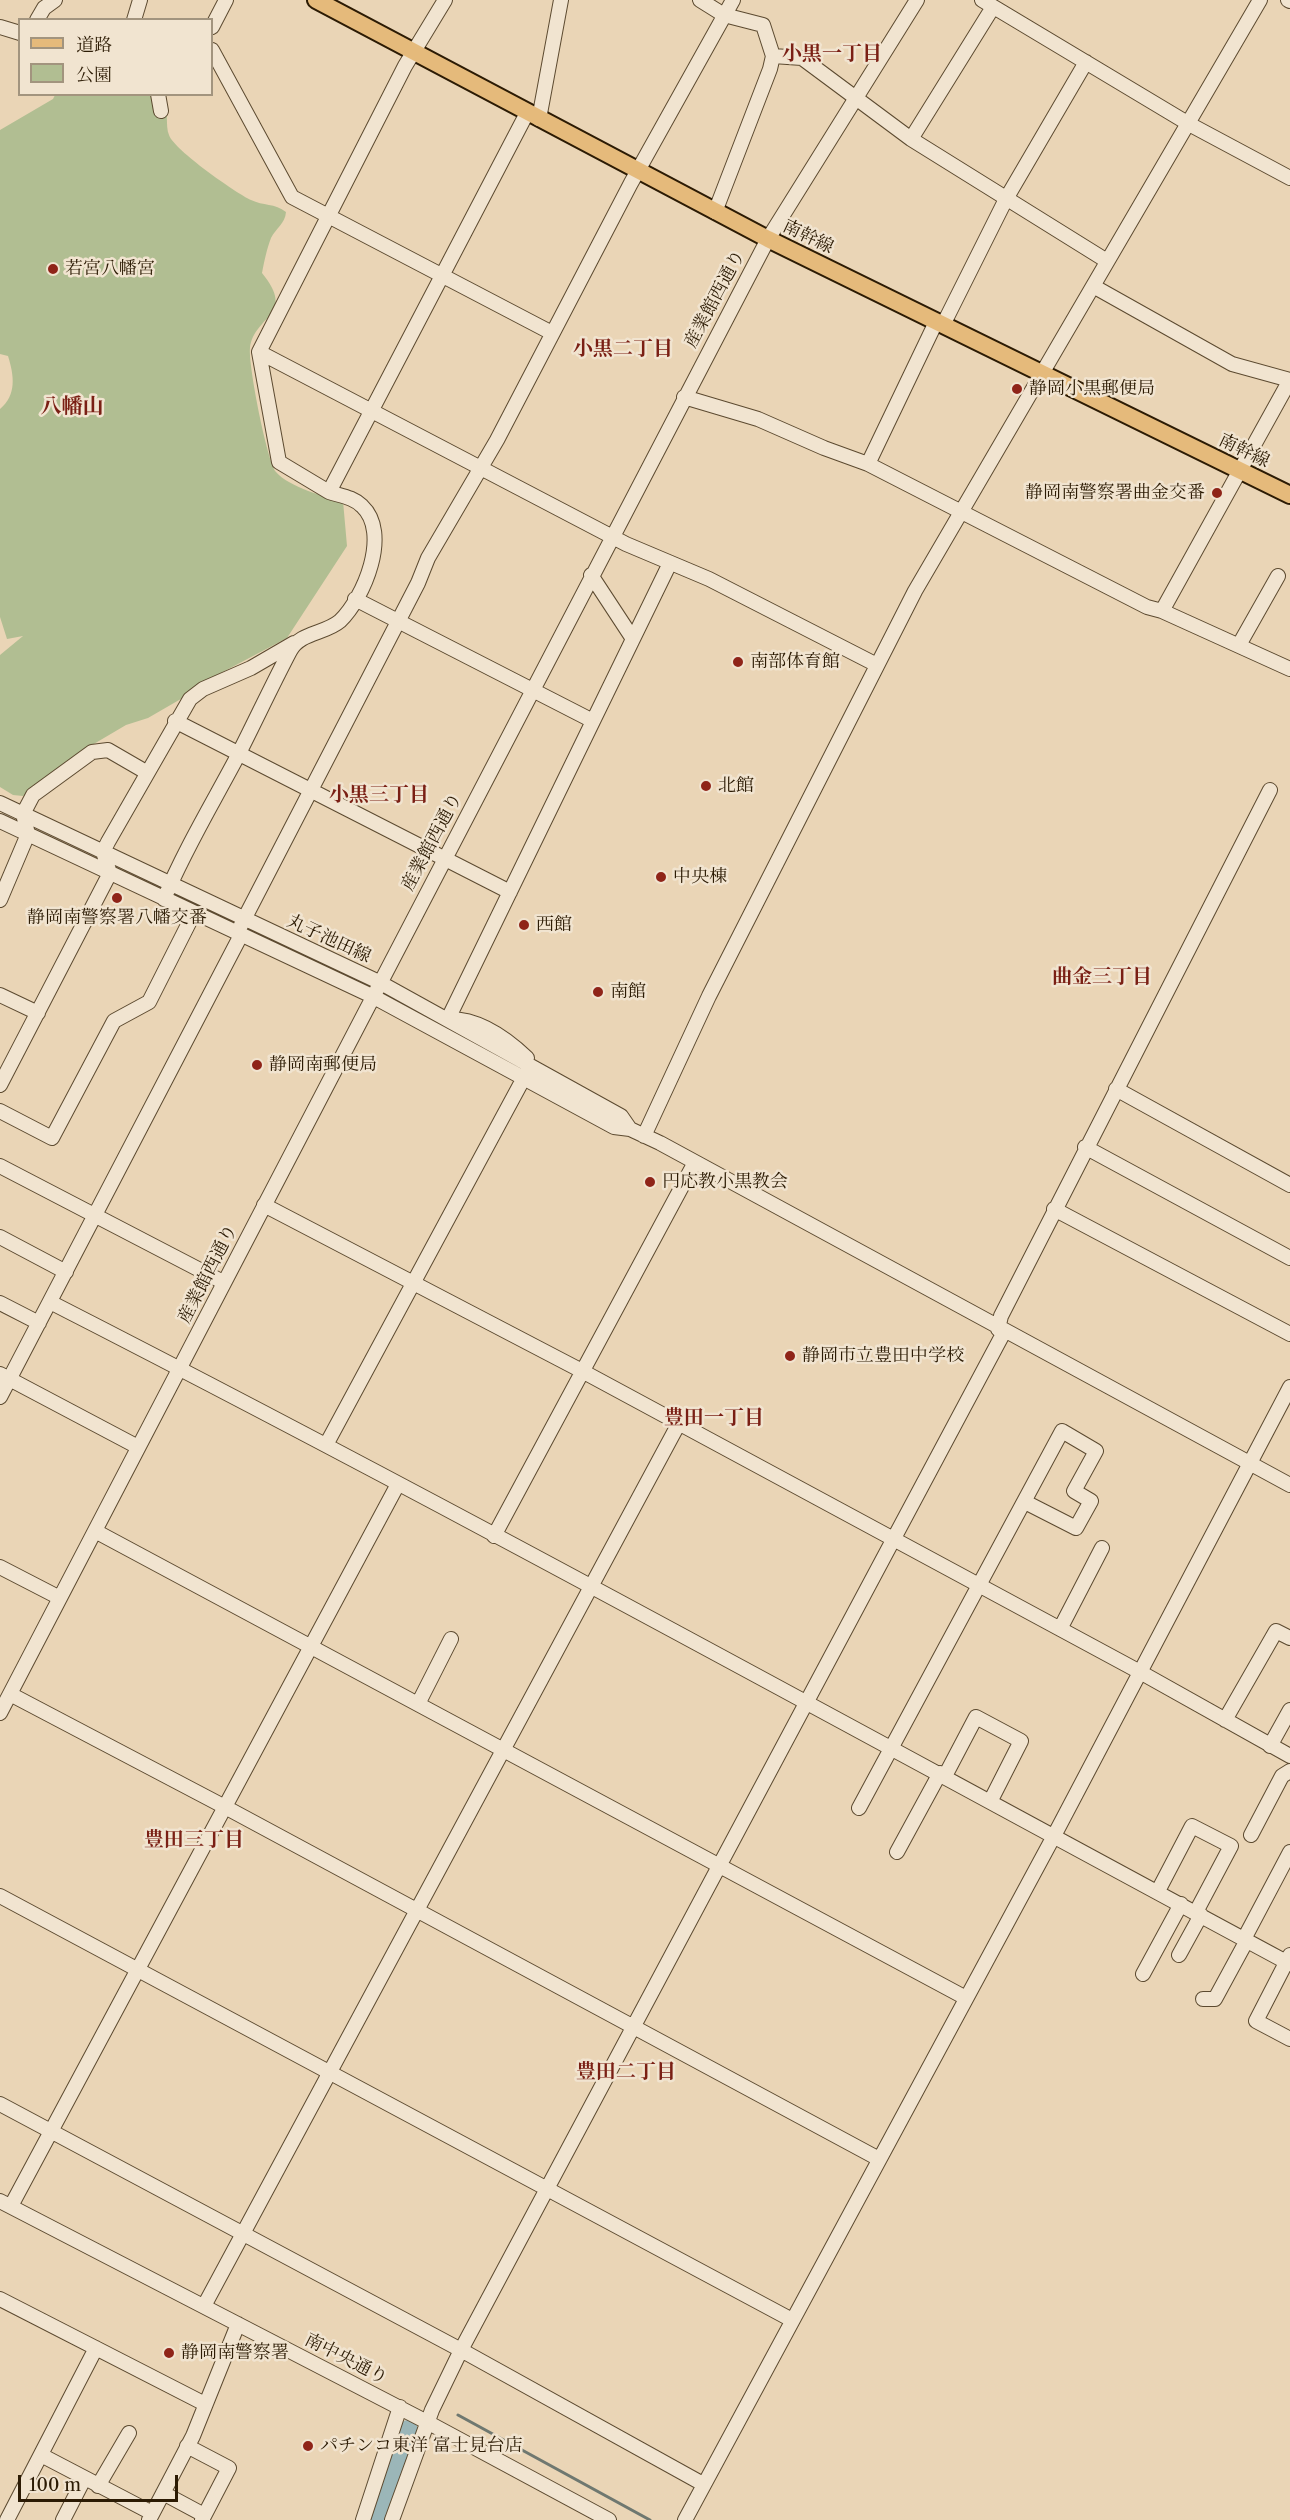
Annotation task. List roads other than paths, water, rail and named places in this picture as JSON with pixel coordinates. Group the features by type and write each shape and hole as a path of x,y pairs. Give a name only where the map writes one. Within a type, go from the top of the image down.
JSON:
{"main road":[{"name":"南幹線","path":"316,0 768,239 1290,495"}],"street":[{"path":"38,18 44,8 55,0"},
{"path":"135,18 140,0"},
{"path":"213,25 226,0"},
{"path":"0,1085 110,873 104,852 146,772 190,699 203,690 339,622 355,599 369,570 376,540 369,513 353,499 329,492 279,462 259,352 413,53 445,0"},
{"path":"329,492 441,275 533,116 561,0"},
{"path":"700,0 724,15 763,25 773,56 763,93 715,212"},
{"path":"0,1397 5,1376 39,1323 96,1215 239,934 246,914 313,790 428,558 480,467 638,171 734,0"},
{"name":"産業館西通り","path":"0,1713 378,982 768,239 917,0"},
{"path":"644,1136 709,996 915,591 1260,0"},
{"path":"911,139 987,3 1188,124 1290,177"},
{"path":"0,27 18,32"},
{"path":"213,52 292,197 552,333"},
{"path":"773,56 802,58 911,139 1107,261"},
{"path":"868,464 939,323 1006,199 1086,62"},
{"path":"158,96 161,111"},
{"path":"1094,286 1232,364 1290,380 1162,611"},
{"path":"259,352 612,537 709,579 877,665"},
{"path":"684,397 758,418 824,448 868,464 1147,608 1162,611 1290,669"},
{"path":"544,1074 518,1048 496,1034 467,1019 448,1019 670,563"},
{"path":"591,574 633,639"},
{"path":"1239,645 1278,576"},
{"path":"355,599 593,721"},
{"path":"164,899 294,643"},
{"path":"176,721 510,892"},
{"path":"0,900 28,834 22,814 33,795 92,752 108,750 146,772"},
{"path":"392,2520 427,2422 461,2350 807,1702 1001,1331 1001,1316 1054,1209 1270,790"},
{"name":"丸子池田線","path":"0,803 171,884 246,914 448,1019 614,1127 630,1129 660,1143 694,1164 1001,1331 1290,1485"},
{"name":"丸子池田線","path":"0,821 372,996 527,1072 544,1074 621,1116 630,1129"},
{"path":"0,1111 52,1138 114,1021 149,1002 194,913"},
{"path":"0,995 38,1013"},
{"path":"326,1445 527,1072"},
{"path":"1116,1089 1290,1185"},
{"path":"1085,1147 1290,1258"},
{"path":"494,1536 694,1164"},
{"path":"0,1166 223,1282"},
{"path":"264,1205 582,1371 678,1425 1140,1672 1290,1756"},
{"path":"1054,1209 1290,1334"},
{"path":"0,1237 66,1272"},
{"path":"50,1302 326,1445 1055,1834 1246,1940 1289,1960 1256,2021 1290,2039"},
{"path":"0,1303 39,1323"},
{"path":"5,1376 138,1446"},
{"path":"685,2520 1055,1834 1290,1387"},
{"path":"204,2306 678,1425"},
{"path":"859,1808 1062,1431 1096,1451 1074,1491 1091,1501 1076,1528 1025,1502"},
{"path":"6,2204 51,2132 398,1484"},
{"path":"94,1531 966,1998"},
{"path":"1060,1629 1102,1548"},
{"path":"0,1567 60,1598"},
{"path":"1225,1720 1276,1631 1290,1638"},
{"path":"418,1704 451,1640"},
{"path":"10,1694 225,1807 879,2159"},
{"path":"1270,1746 1290,1710"},
{"path":"897,1852 976,1717 1021,1741 991,1800"},
{"path":"1251,1835 1282,1776 1290,1771"},
{"path":"1158,1892 1192,1826 1231,1846 1179,1955"},
{"path":"1203,1999 1215,1999 1290,1852"},
{"path":"0,1896 792,2320"},
{"path":"1143,1974 1181,1904"},
{"path":"0,2104 461,2350 703,2484"},
{"name":"南中央通り","path":"6,2204 427,2422 609,2520"},
{"path":"0,2299 205,2404"},
{"path":"41,2455 151,2517 187,2446 238,2324"},
{"path":"7,2520 96,2348"},
{"path":"363,2520 400,2408"},
{"path":"98,2486 129,2433"},
{"path":"163,2493 203,2518 229,2468 187,2446"},
{"path":"63,2520 84,2479"}],"waterway":[{"path":"458,2415 650,2520"},
{"path":"374,2520 408,2430"}],"place":[{"name":"若宮八幡宮","path":"53,269"},
{"name":"静岡小黒郵便局","path":"1017,389"},
{"name":"静岡南警察署曲金交番","path":"1217,493"},
{"name":"南部体育館","path":"738,662"},
{"name":"北館","path":"706,786"},
{"name":"中央棟","path":"661,877"},
{"name":"静岡南警察署八幡交番","path":"117,898"},
{"name":"西館","path":"524,925"},
{"name":"南館","path":"598,992"},
{"name":"静岡南郵便局","path":"257,1065"},
{"name":"円応教小黒教会","path":"650,1182"},
{"name":"静岡市立豊田中学校","path":"790,1356"},
{"name":"静岡南警察署","path":"169,2353"},
{"name":"パチンコ東洋 富士見台店","path":"308,2446"}],"district":[{"name":"小黒一丁目","path":"832,54"},
{"name":"小黒二丁目","path":"623,349"},
{"name":"八幡山","path":"72,407"},
{"name":"小黒三丁目","path":"379,795"},
{"name":"曲金三丁目","path":"1102,977"},
{"name":"豊田一丁目","path":"714,1418"},
{"name":"豊田三丁目","path":"194,1840"},
{"name":"豊田二丁目","path":"626,2072"}]}
